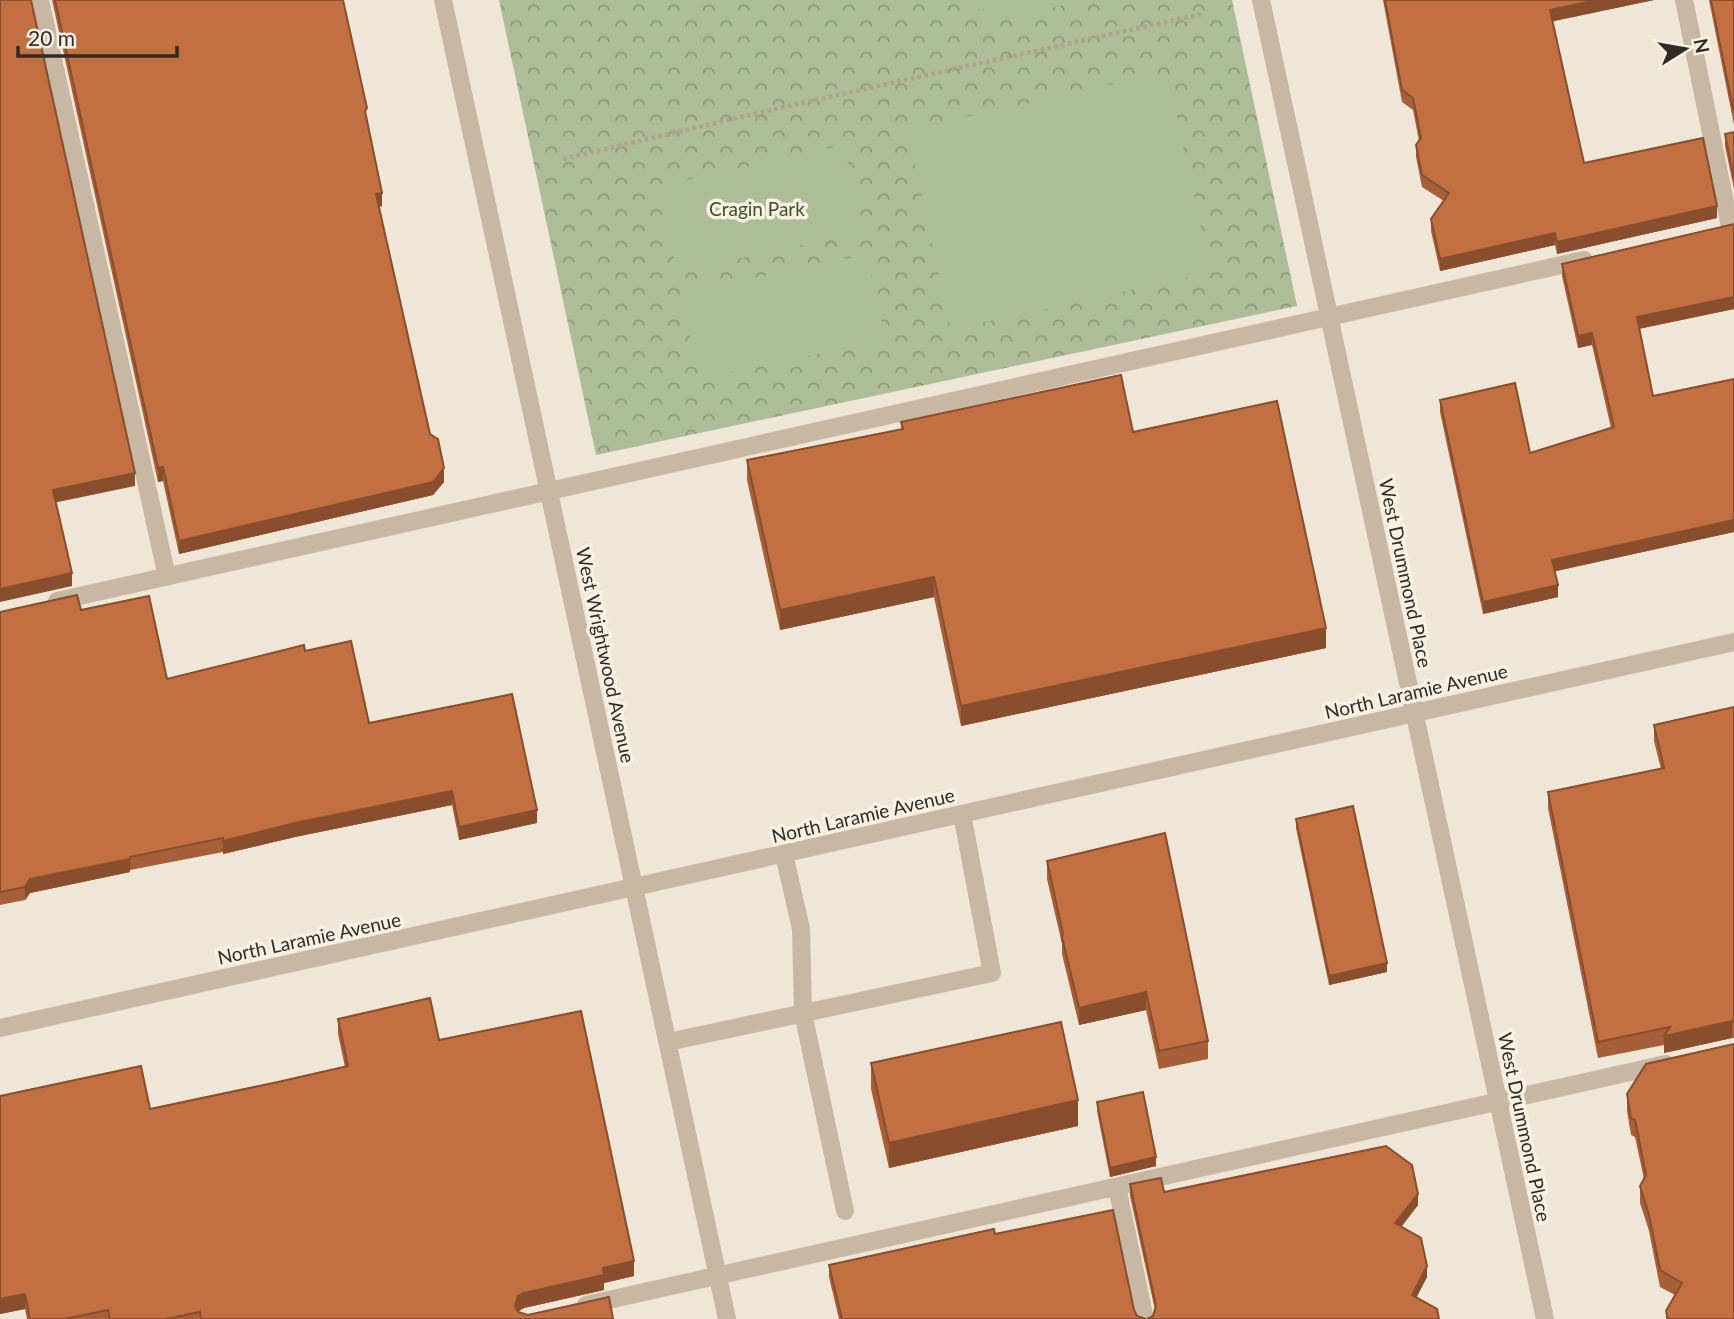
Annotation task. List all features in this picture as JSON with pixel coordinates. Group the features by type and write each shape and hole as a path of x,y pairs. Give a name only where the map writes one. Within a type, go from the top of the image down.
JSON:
{"street":[{"path":"40,0 167,577"},
{"name":"West Wrightwood Avenue","path":"443,0 727,1319"},
{"name":"West Drummond Place","path":"1261,0 1545,1319"},
{"path":"1684,0 1727,228"},
{"path":"38,606 1597,257"},
{"name":"North Laramie Avenue","path":"0,1028 1734,642"},
{"path":"668,1042 992,973 962,814"},
{"path":"784,854 802,929 803,1013 845,1210"},
{"path":"565,1310 1682,1060"},
{"path":"1117,1187 1145,1319"}],"path":[{"path":"563,159 1202,14"}],"green space":[{"name":"Cragin Park","path":"499,0 1232,0 1297,306 596,455"},
{"path":"958,0 1082,0 1035,12 1005,13 974,7"},
{"path":"1167,72 1211,272 951,330 907,130"},
{"path":"844,145 862,232 677,272 658,186"},
{"path":"867,254 885,340 699,379 681,293"}],"building":[{"path":"0,0 31,0 135,473 53,490 72,573 0,589"},
{"path":"55,0 343,0 367,108 365,111 382,193 376,194 430,434 438,439 444,468 433,482 179,541 163,467 158,468"},
{"path":"1385,0 1597,0 1550,10 1584,163 1703,138 1717,206 1557,242 1555,233 1440,259 1431,219 1449,193 1422,175 1416,145 1421,138 1413,98 1402,90"},
{"path":"1711,0 1734,0 1734,113"},
{"path":"1734,132 1734,178 1725,134"},
{"path":"1734,224 1734,297 1637,317 1653,396 1734,379 1734,520 1552,560 1558,585 1483,602 1440,400 1515,383 1530,453 1614,427 1592,333 1578,336 1562,264"},
{"path":"1121,375 1133,432 1277,401 1326,628 961,706 934,577 780,610 747,460 903,429 901,422"},
{"path":"77,595 81,610 149,596 167,679 304,645 305,651 351,641 369,723 512,694 537,810 459,827 452,791 295,823 223,841 223,838 30,879 25,887 0,892 0,612"},
{"path":"1734,707 1734,1022 1664,1036 1670,1027 1598,1042 1548,792 1664,768 1654,725"},
{"path":"1353,806 1387,963 1329,976 1296,819"},
{"path":"1165,833 1208,1041 1159,1051 1146,992 1079,1008 1047,861"},
{"path":"430,998 439,1040 581,1011 634,1261 603,1268 604,1275 524,1293 518,1296 515,1306 518,1312 528,1315 609,1297 613,1319 201,1319 200,1312 166,1319 110,1319 108,1310 64,1319 30,1319 25,1294 0,1299 0,1096 141,1066 150,1109 278,1082 348,1066 338,1019"},
{"path":"1061,1022 1078,1100 889,1143 871,1063"},
{"path":"1734,1044 1734,1319 1668,1319 1666,1311 1682,1283 1660,1270 1640,1186 1646,1175 1627,1094 1646,1064"},
{"path":"1143,1092 1156,1157 1110,1168 1097,1102"},
{"path":"1386,1146 1412,1165 1418,1194 1395,1223 1421,1238 1427,1266 1412,1295 1437,1309 1439,1319 1147,1319 1153,1316 1156,1306 1130,1184 1161,1178 1164,1192"},
{"path":"1113,1210 1134,1310 1137,1316 1146,1319 842,1319 829,1265 994,1229 995,1234"}]}
